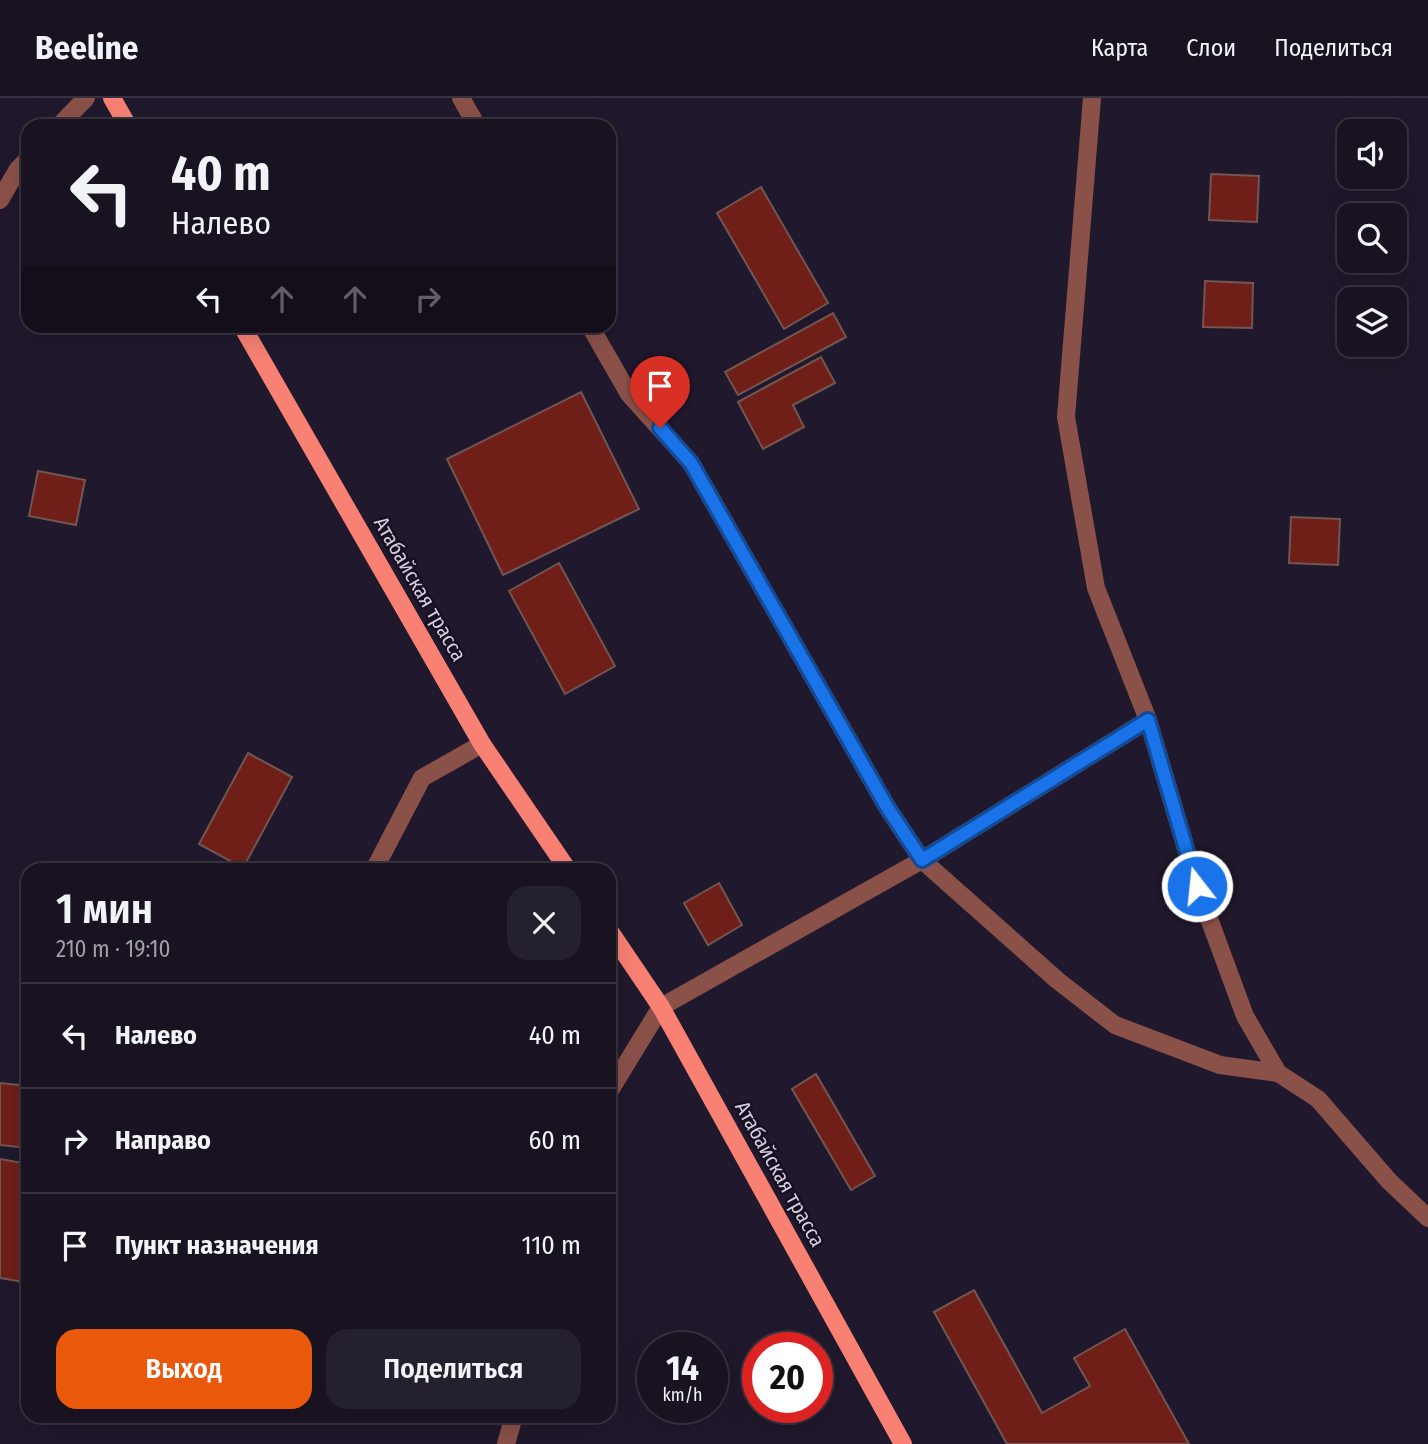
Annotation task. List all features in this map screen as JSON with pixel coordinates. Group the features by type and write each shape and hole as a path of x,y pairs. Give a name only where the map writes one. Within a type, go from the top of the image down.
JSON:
{"main road":[{"path":"112,98 124,119"},
{"name":"Атабайская трасса","path":"246,333 482,744 563,863"},
{"name":"Атабайская трасса","path":"616,940 661,1006 903,1444"}],"lane":[{"path":"66,119 86,98"},
{"path":"461,98 473,119"},
{"path":"1091,98 1066,417 1096,588 1148,720 1197,886 1245,1016 1278,1073"},
{"path":"0,200 21,166"},
{"path":"594,333 629,394 691,463 887,807 922,860 1057,979 1115,1025 1220,1065 1278,1073 1318,1099 1388,1181 1428,1218"},
{"path":"616,1080 661,1006 922,860 1148,720"},
{"path":"378,863 422,778 482,744"},
{"path":"506,1444 512,1423"}],"building":[{"path":"1211,174 1259,176 1257,222 1209,220"},
{"path":"761,187 828,303 784,329 717,213"},
{"path":"1205,281 1253,283 1252,328 1203,327"},
{"path":"833,313 846,337 738,395 725,372"},
{"path":"821,357 835,383 793,405 804,427 763,449 738,402"},
{"path":"581,392 639,509 503,575 447,459"},
{"path":"38,471 85,480 76,525 29,516"},
{"path":"1291,517 1340,519 1338,565 1289,563"},
{"path":"559,563 615,666 565,694 509,591"},
{"path":"248,753 292,777 246,863 234,863 199,844"},
{"path":"719,883 742,925 708,945 684,903"},
{"path":"816,1074 875,1176 851,1190 792,1089"},
{"path":"0,1083 21,1085 21,1147 0,1145"},
{"path":"0,1159 21,1163 21,1282 0,1278"},
{"path":"974,1290 1042,1413 1090,1386 1074,1358 1125,1329 1189,1444 1007,1444 934,1312"}],"route":[{"path":"660,428 691,463 887,807 922,860 1148,720 1197,886"}]}
